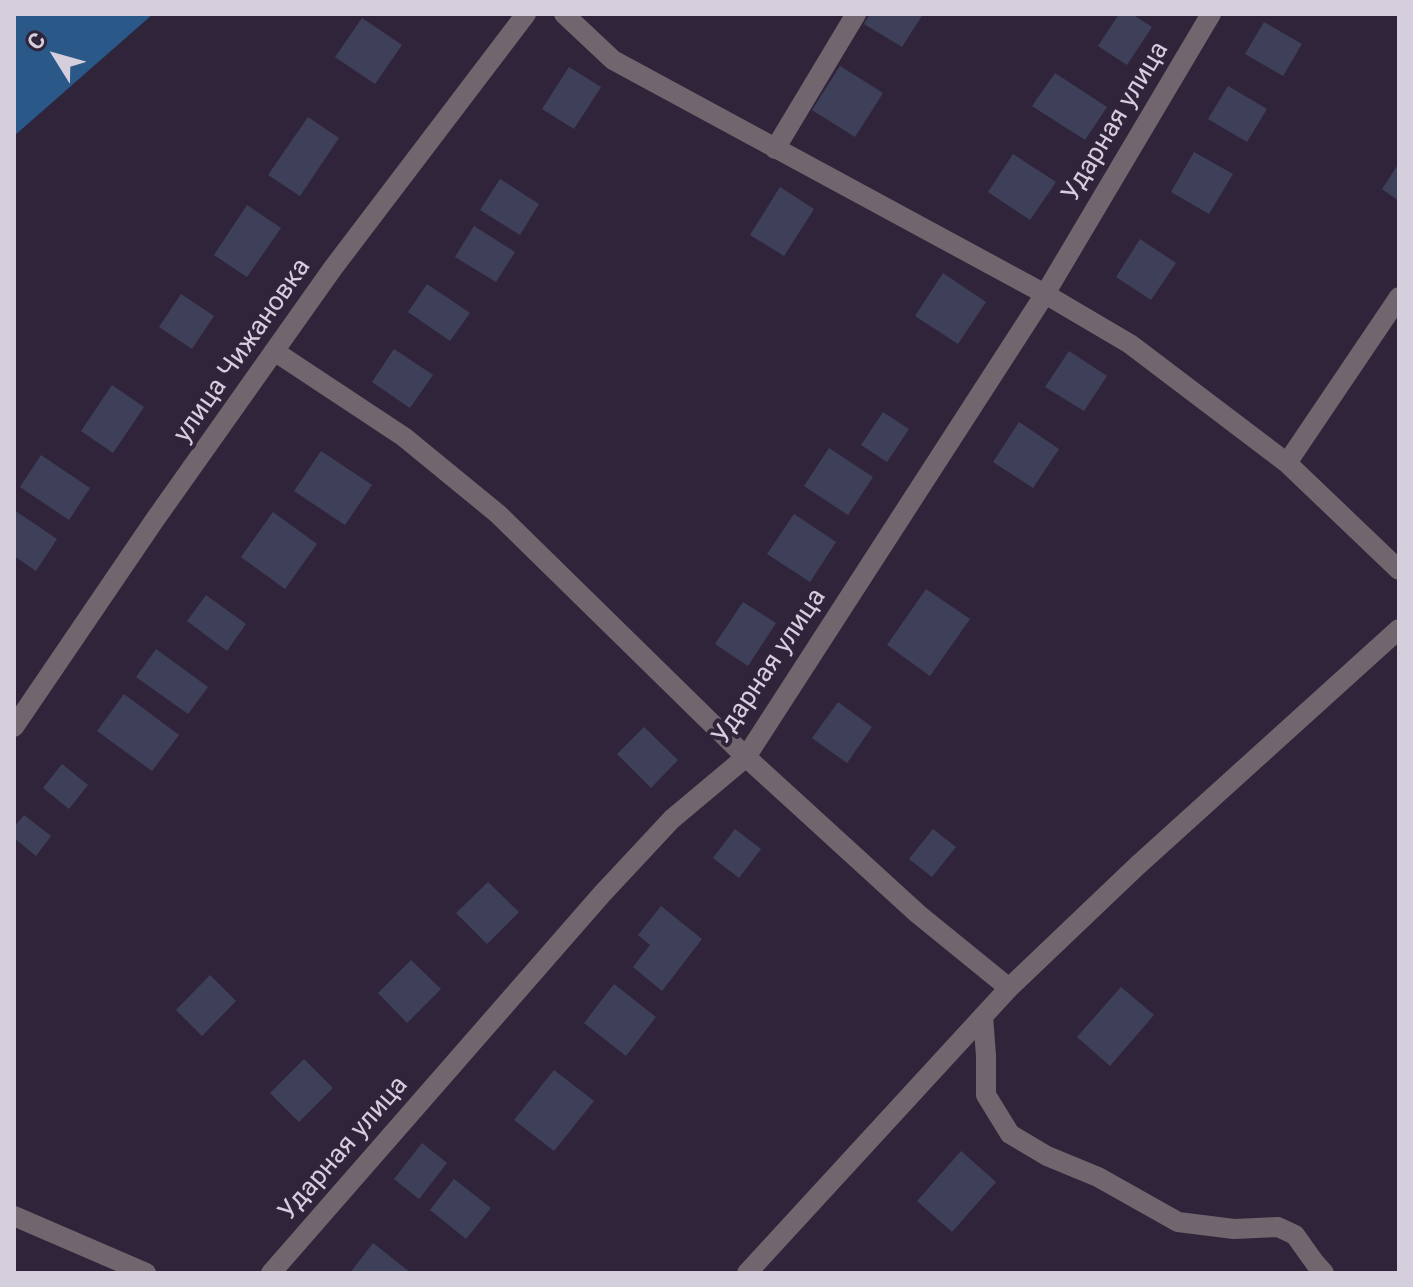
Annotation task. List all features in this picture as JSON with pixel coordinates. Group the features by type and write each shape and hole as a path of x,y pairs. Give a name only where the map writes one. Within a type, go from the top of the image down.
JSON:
{"street":[{"name":"улица Чижановка","path":"14,727 154,521 333,268 526,14"},
{"path":"564,14 613,60 1045,294 1130,344 1287,463 1399,570"},
{"path":"775,149 856,14"},
{"name":"Ударная улица","path":"271,1273 602,894 672,819 746,757 1045,294 1211,14"},
{"path":"1287,463 1399,297"},
{"path":"274,351 404,437 498,514 746,757 918,914 1009,988"},
{"path":"747,1273 763,1264 1009,988 1137,866 1399,629"},
{"path":"983,1016 986,1095 1010,1134 1047,1156 1098,1177 1178,1222 1234,1229 1278,1227 1295,1235 1324,1273"},
{"path":"14,1216 146,1273"}],"water":[{"path":"14,14 153,14 14,136"}],"building":[{"path":"870,14 923,14 902,47 864,24"},
{"path":"1119,14 1132,14 1152,27 1127,65 1098,46"},
{"path":"362,18 402,45 375,84 335,57"},
{"path":"1264,22 1302,44 1283,76 1245,54"},
{"path":"840,66 883,93 855,137 812,110"},
{"path":"569,67 601,87 574,129 542,109"},
{"path":"1055,73 1107,107 1085,140 1032,106"},
{"path":"1228,86 1267,109 1247,142 1208,119"},
{"path":"308,117 339,138 300,196 268,175"},
{"path":"1194,152 1233,174 1209,214 1171,192"},
{"path":"1013,154 1056,182 1030,220 988,192"},
{"path":"1399,163 1399,201 1382,189"},
{"path":"500,179 539,204 520,235 480,210"},
{"path":"780,187 814,209 784,256 750,235"},
{"path":"247,205 281,228 247,277 214,255"},
{"path":"474,226 515,252 496,282 455,257"},
{"path":"1140,239 1176,263 1151,300 1116,277"},
{"path":"943,273 986,302 958,344 915,316"},
{"path":"427,284 470,313 450,341 408,312"},
{"path":"181,294 214,316 192,349 159,327"},
{"path":"394,349 433,375 410,408 372,382"},
{"path":"1069,351 1107,376 1084,411 1045,387"},
{"path":"112,385 144,407 113,453 81,431"},
{"path":"883,412 909,429 887,462 861,445"},
{"path":"1019,422 1059,449 1033,488 993,462"},
{"path":"829,448 873,477 848,515 804,486"},
{"path":"321,451 372,485 345,525 294,491"},
{"path":"41,455 90,488 69,520 20,487"},
{"path":"14,510 57,539 36,571 14,556"},
{"path":"273,512 317,544 285,589 241,557"},
{"path":"794,514 836,542 810,582 767,554"},
{"path":"926,589 970,619 930,676 887,645"},
{"path":"206,595 246,624 227,651 187,621"},
{"path":"743,602 776,623 748,666 715,644"},
{"path":"156,649 208,687 188,714 136,677"},
{"path":"124,694 179,735 152,771 97,731"},
{"path":"838,702 872,727 847,763 812,738"},
{"path":"644,727 678,760 651,788 617,754"},
{"path":"62,764 88,785 69,809 43,788"},
{"path":"24,815 51,836 36,856 14,838 14,827"},
{"path":"735,829 761,849 739,878 713,858"},
{"path":"933,829 956,847 932,877 909,859"},
{"path":"488,882 519,912 487,944 456,913"},
{"path":"661,906 702,939 662,991 633,967 650,945 638,935"},
{"path":"411,960 441,989 407,1023 378,993"},
{"path":"210,975 236,1001 202,1036 176,1010"},
{"path":"614,984 656,1017 626,1056 584,1023"},
{"path":"1121,987 1154,1015 1110,1066 1077,1037"},
{"path":"304,1059 333,1088 299,1122 270,1093"},
{"path":"554,1070 594,1101 554,1151 514,1120"},
{"path":"422,1143 447,1163 419,1199 394,1179"},
{"path":"961,1151 996,1182 952,1232 917,1201"},
{"path":"454,1179 491,1208 466,1239 430,1210"},
{"path":"373,1243 411,1273 350,1273"}]}
